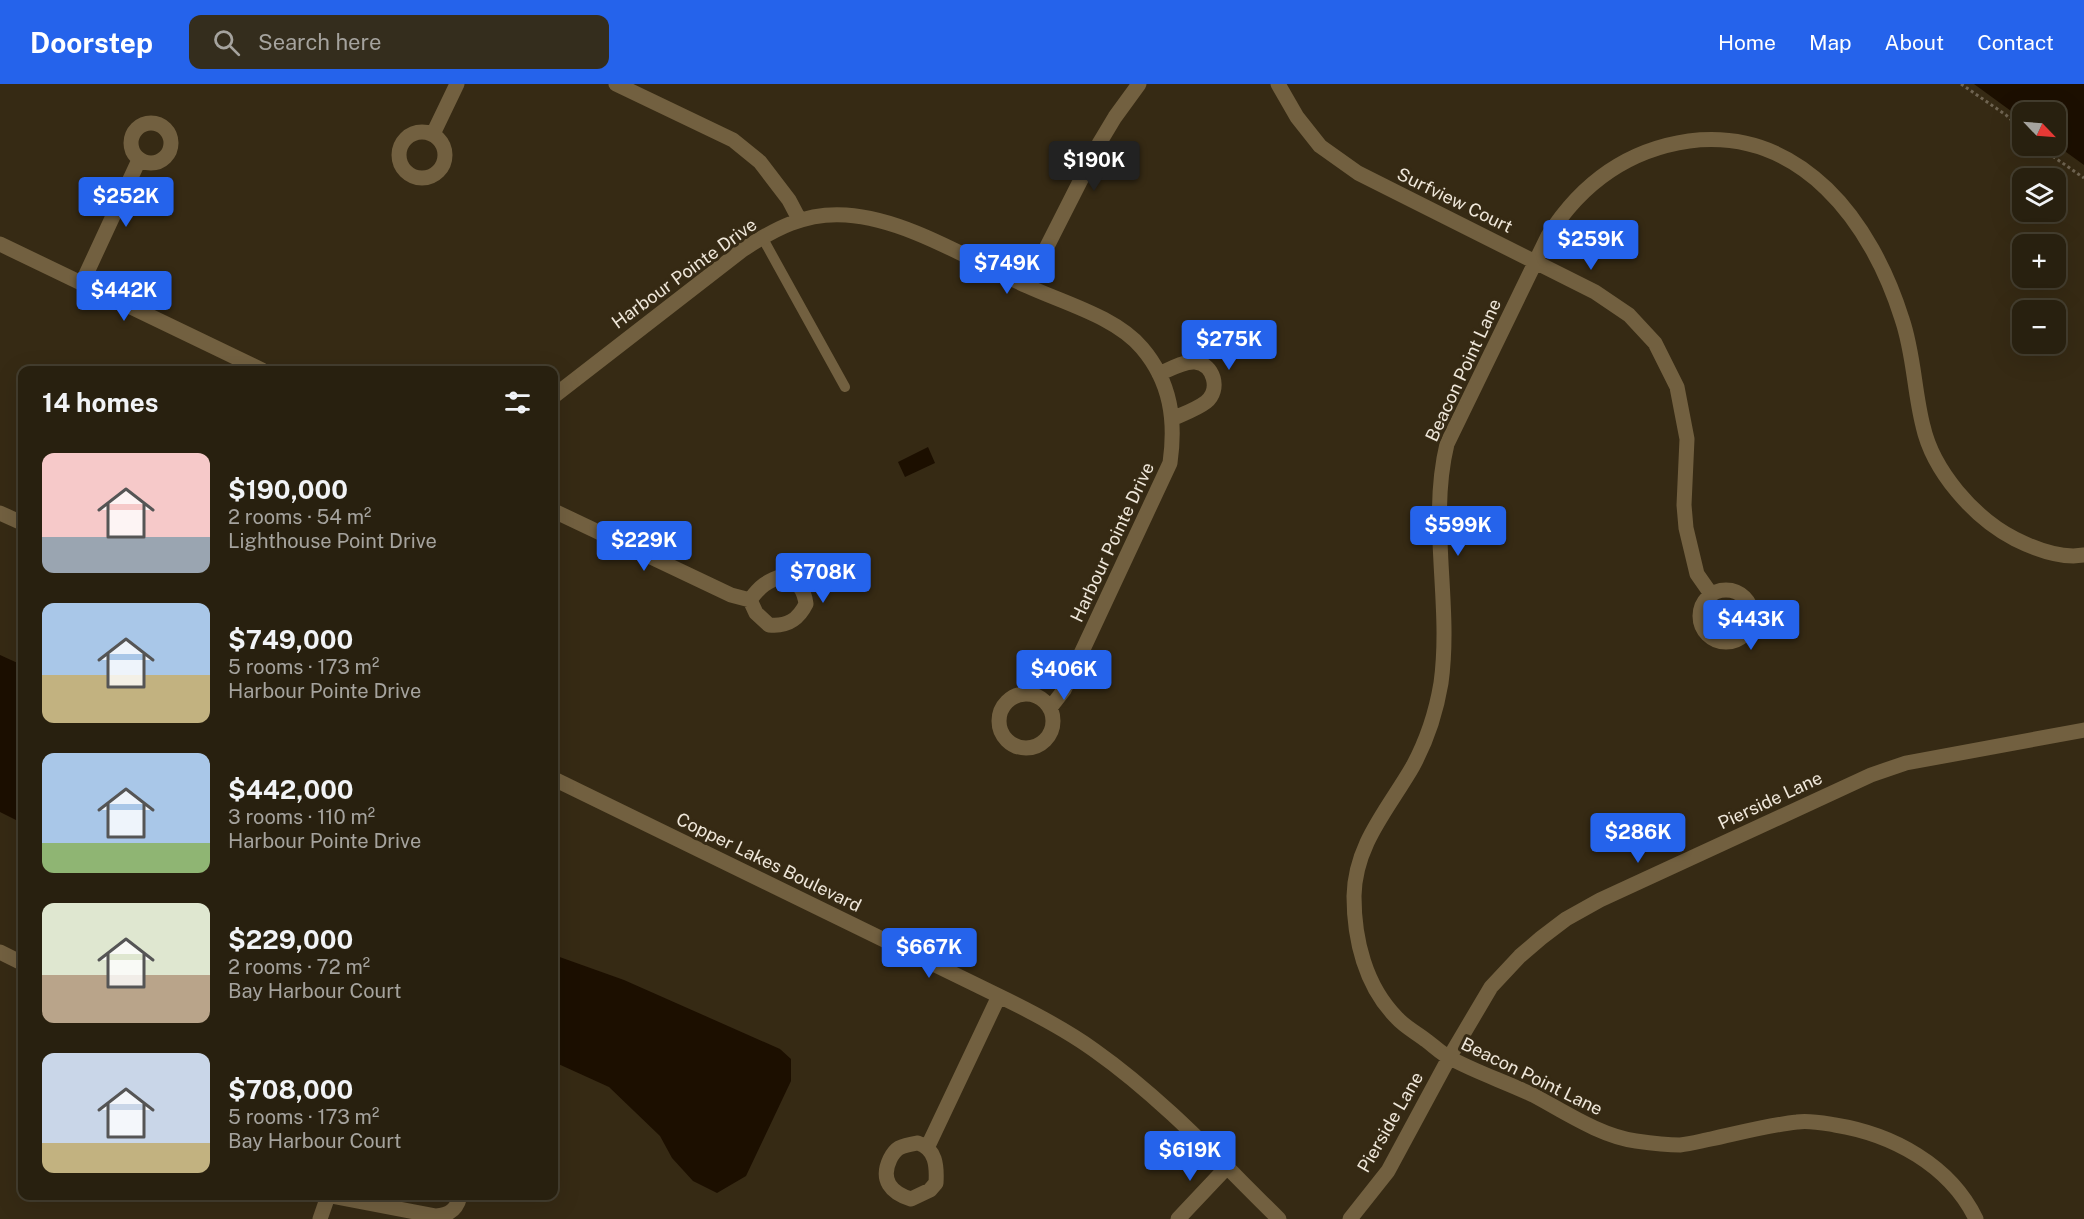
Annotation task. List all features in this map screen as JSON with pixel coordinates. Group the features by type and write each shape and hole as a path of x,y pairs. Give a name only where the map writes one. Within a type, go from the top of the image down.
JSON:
{"street":[{"path":"433,134 457,84"},
{"path":"616,84 733,140 760,162 789,200 799,219"},
{"path":"1027,286 1100,142 1139,84"},
{"name":"Surfview Court","path":"1278,84 1297,117 1320,146 1358,173 1595,292 1629,315 1655,343 1677,387 1687,439 1684,505 1686,528 1697,574 1711,594"},
{"name":"Beacon Point Lane","path":"1976,1219 1969,1204 1933,1166 1910,1150 1880,1136 1850,1127 1799,1121 1680,1145 1633,1141 1604,1132 1528,1093 1449,1058 1399,1020 1386,1006 1374,987 1366,970 1356,933 1354,893 1358,868 1374,825 1414,764 1435,714 1441,679 1443,601 1441,470 1448,444 1535,262 1559,219 1576,199 1616,165 1645,151 1671,144 1716,139 1737,142 1785,157 1818,179 1850,214 1869,242 1903,319 1923,428 1938,463 1948,479 1977,513 2000,531 2022,542 2057,554 2072,557 2084,555"},
{"path":"82,283 139,160"},
{"name":"Harbour Pointe Drive","path":"558,393 762,237 799,219 845,214 903,227 1126,332 1141,347 1164,381 1172,419 1173,441 1170,463 1161,487 1064,690 1050,708"},
{"path":"0,244 254,366"},
{"path":"1159,374 1187,362 1197,362 1204,365 1214,377 1214,389 1206,402 1172,419"},
{"path":"0,513 18,522"},
{"path":"558,513 731,595 750,600"},
{"name":"Pierside Lane","path":"1350,1219 1388,1171 1449,1058 1491,987 1520,956 1566,920 1600,900 1871,775 1906,763 2084,730"},
{"name":"Copper Lakes Boulevard","path":"558,781 1048,1021 1094,1049 1136,1082 1279,1219"},
{"path":"0,952 18,961"},
{"path":"928,1146 999,996"},
{"path":"1178,1219 1227,1167"},
{"path":"321,1219 328,1200"},
{"path":"351,1200 436,1216 451,1212 459,1200"}],"lane":[{"path":"762,237 845,387"}],"path":[{"path":"1961,84 2012,121"},
{"path":"2052,156 2084,178"}],"shaded area":[{"path":"1974,84 2084,84 2084,165 2066,152 2066,102 2012,102 2012,112"},
{"path":"928,447 935,463 905,477 898,462"},
{"path":"0,655 18,663 18,821 0,812"},
{"path":"558,956 624,980 780,1049 791,1059 791,1081 746,1176 717,1193 693,1181 672,1158 660,1136 609,1087 558,1064"}]}
